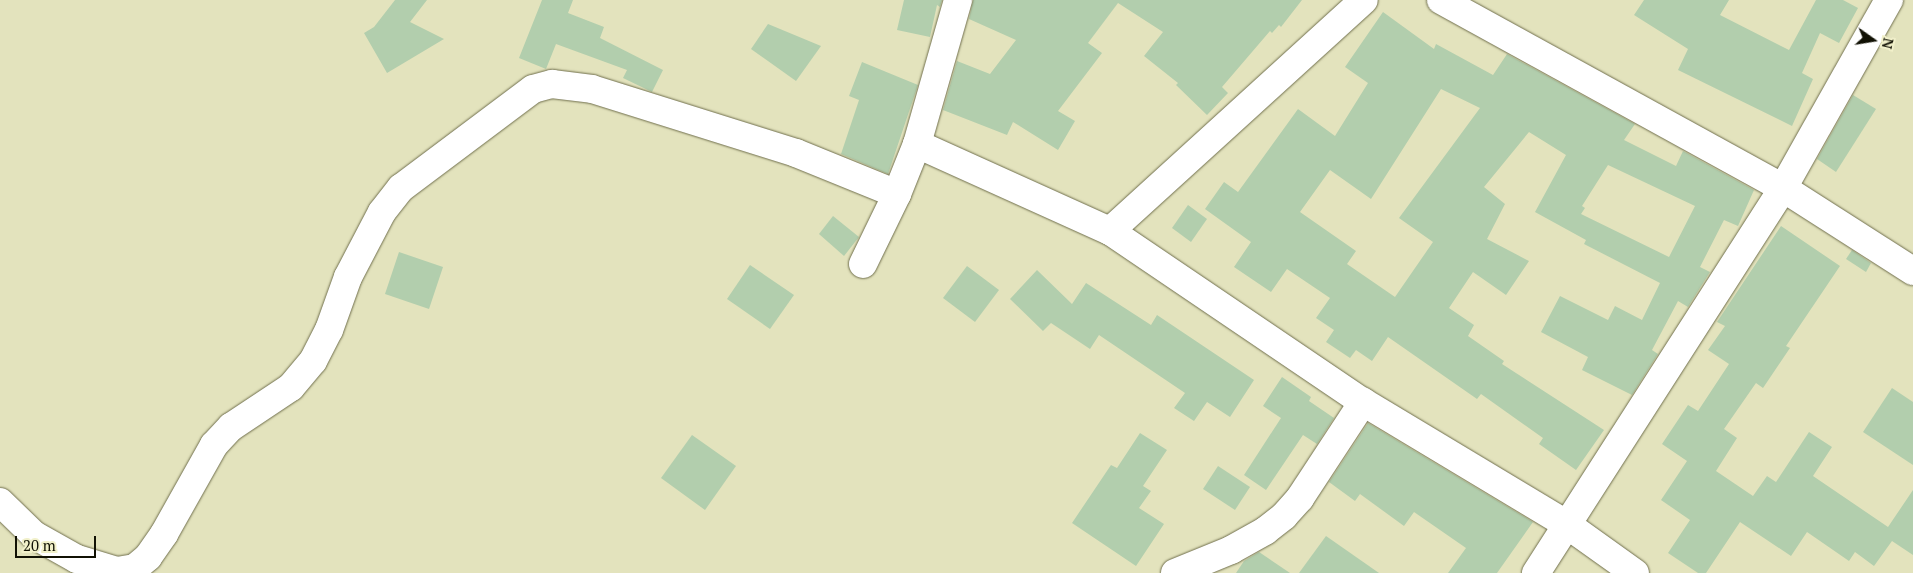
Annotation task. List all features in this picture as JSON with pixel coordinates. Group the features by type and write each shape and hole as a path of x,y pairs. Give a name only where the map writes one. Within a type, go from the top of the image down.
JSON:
{"street":[{"path":"863,264 898,194 917,144 958,0"},
{"path":"1110,230 1364,0"},
{"path":"1441,0 1783,188 1913,271"},
{"path":"1536,573 1569,526 1783,188 1889,0"},
{"path":"0,502 34,535 77,559 117,572 135,568 148,557 164,534 214,445 231,427 291,387 313,361 329,330 348,277 382,212 401,188 533,89 552,84 592,89 796,153 898,194"},
{"path":"917,144 1110,230 1362,402 1569,526 1634,573"},
{"path":"1175,573 1231,550 1265,531 1284,516 1300,498 1362,402"}],"building":[{"path":"395,0 427,0 410,22 444,39 387,73 364,33 374,27"},
{"path":"542,0 573,0 568,13 604,27 600,38 663,70 652,92 623,78 627,70 556,44 546,69 519,58"},
{"path":"904,0 942,0 940,7 937,5 930,37 897,30"},
{"path":"973,0 1302,0 1281,27 1279,25 1272,33 1270,31 1222,87 1228,93 1207,115 1176,85 1178,83 1144,56 1163,32 1118,3 1088,43 1102,53 1058,111 1075,121 1058,150 1013,122 1007,135 943,110 957,61 990,74 1016,40 969,19"},
{"path":"1644,0 1729,0 1720,15 1789,50 1816,0 1843,0 1858,8 1839,43 1820,33 1802,73 1813,79 1792,126 1678,70 1688,49 1634,15"},
{"path":"1383,12 1434,49 1436,44 1493,75 1507,54 1635,124 1624,140 1676,166 1683,151 1754,190 1738,226 1724,220 1700,267 1710,272 1688,307 1678,301 1652,350 1658,354 1632,395 1582,370 1588,357 1541,332 1560,296 1608,320 1615,306 1642,320 1660,283 1584,244 1586,240 1535,212 1566,155 1529,132 1484,187 1505,204 1487,239 1529,261 1506,295 1473,272 1449,308 1474,325 1468,336 1504,361 1502,364 1604,430 1576,470 1539,444 1543,438 1481,394 1477,399 1388,337 1372,361 1356,350 1350,358 1326,342 1334,330 1316,318 1330,298 1287,269 1271,292 1234,267 1251,242 1205,209 1224,182 1238,192 1298,109 1335,136 1368,83 1345,67","holes":["1441,89 1480,108 1399,218 1433,242 1395,297 1347,264 1356,251 1300,212 1330,170 1371,199","1608,165 1695,206 1669,257 1581,214 1585,208 1582,206"]},
{"path":"768,24 821,46 796,81 751,49"},
{"path":"862,62 918,85 888,174 841,154 859,100 849,96"},
{"path":"1853,95 1876,109 1836,172 1817,159"},
{"path":"1188,205 1207,219 1191,242 1172,228"},
{"path":"833,216 859,237 844,256 819,234"},
{"path":"1781,226 1840,266 1786,346 1790,348 1763,388 1756,383 1724,429 1737,438 1716,471 1753,496 1767,476 1776,482 1809,432 1832,447 1813,476 1888,527 1913,490 1913,555 1892,541 1874,566 1855,552 1849,561 1807,532 1791,556 1740,522 1706,573 1698,573 1668,553 1690,520 1661,500 1687,461 1662,444 1688,405 1698,411 1729,364 1708,350 1725,326 1717,322"},
{"path":"1852,250 1871,263 1866,272 1846,259"},
{"path":"399,252 443,267 429,309 385,294"},
{"path":"750,265 794,295 770,329 727,299"},
{"path":"967,266 999,290 975,322 943,298"},
{"path":"1037,270 1072,304 1086,283 1151,325 1157,315 1254,380 1230,417 1207,402 1194,421 1174,408 1185,393 1099,335 1090,349 1051,323 1043,331 1010,299"},
{"path":"1282,377 1311,397 1309,401 1334,418 1317,444 1303,435 1266,490 1244,475 1281,418 1263,406"},
{"path":"1892,388 1913,402 1913,465 1863,432"},
{"path":"1368,423 1533,522 1497,573 1448,573 1466,548 1414,512 1404,526 1360,494 1355,501 1329,482"},
{"path":"1140,433 1167,450 1143,486 1151,491 1139,508 1164,524 1136,566 1072,523 1111,465 1117,468"},
{"path":"692,435 736,466 705,510 661,478"},
{"path":"1218,466 1250,487 1235,510 1203,489"},
{"path":"1326,536 1379,573 1299,573"},
{"path":"1259,552 1290,573 1236,573 1244,561"}]}
